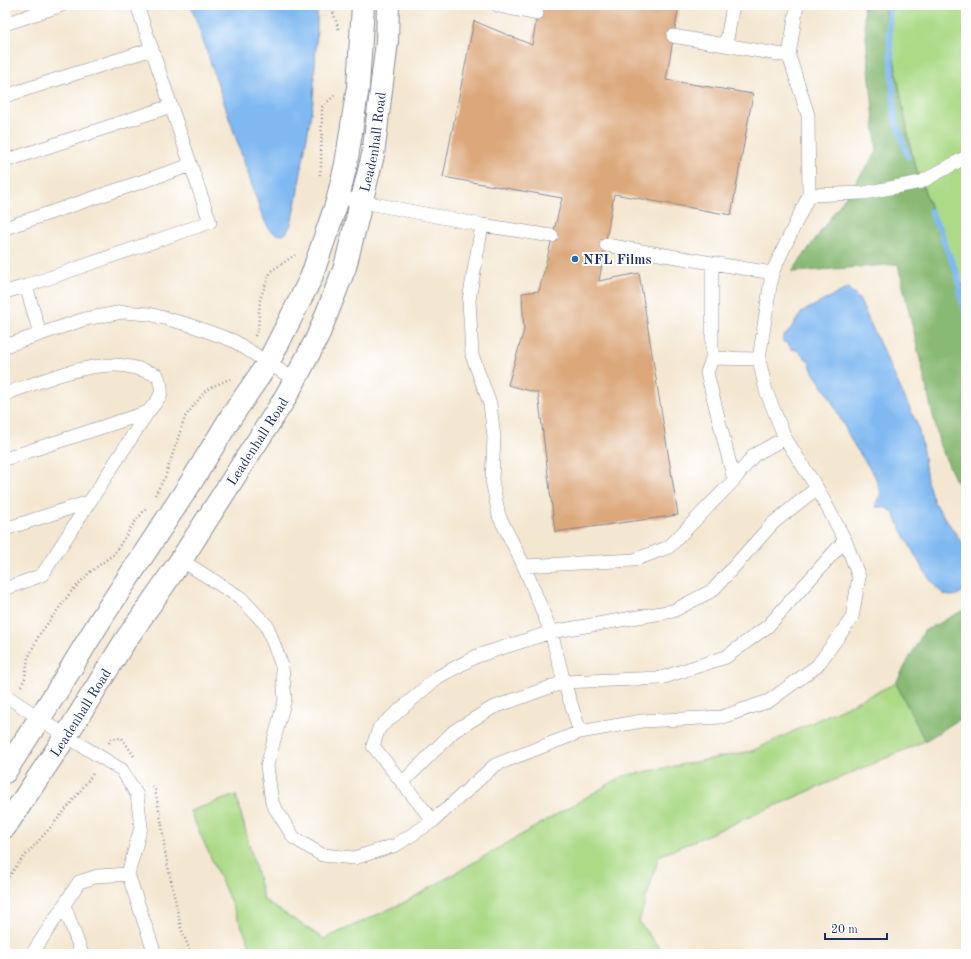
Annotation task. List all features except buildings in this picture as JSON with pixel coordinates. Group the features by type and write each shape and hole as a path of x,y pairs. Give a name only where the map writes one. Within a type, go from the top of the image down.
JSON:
{"street":[{"name":"Leadenhall Road","path":"5,772 101,619 268,362 311,278 338,197 346,164 358,87 363,5"},
{"name":"Leadenhall Road","path":"5,828 66,736 126,640 181,560 240,468 296,380 317,338 345,268 373,155 379,117 387,42 388,5"}],"lane":[{"path":"5,24 62,5"},
{"path":"5,292 210,222 137,5"},
{"path":"499,5 537,14"},
{"path":"726,45 733,5"},
{"path":"181,560 241,598 267,626 282,666 285,699 267,766 272,803 294,838 322,855 354,858 396,845 433,821 495,765 580,732 642,721 722,717 769,701 817,666 852,618 859,577 845,540 817,488 785,438 766,391 759,360 772,273 809,195 808,115 789,56 797,5"},
{"path":"674,36 789,56"},
{"path":"5,96 152,49"},
{"path":"5,161 171,106"},
{"path":"809,195 864,193 921,182 966,157"},
{"path":"5,228 191,165"},
{"path":"338,197 482,225 552,236"},
{"path":"482,225 469,300 472,355 490,404 494,438 492,480 499,516 524,566 551,632 564,682 580,732"},
{"path":"606,245 772,273"},
{"path":"712,263 712,358 707,373 734,480"},
{"path":"26,286 40,334"},
{"path":"5,346 85,319 123,312 143,313 190,325 234,342 296,380"},
{"path":"712,358 759,360"},
{"path":"5,394 80,370 116,365 144,370 157,375 162,385 161,396 148,412 42,575 5,589"},
{"path":"5,459 148,412"},
{"path":"524,566 634,560 669,547 734,480 754,455 785,438"},
{"path":"433,821 373,746 379,728 438,677 477,656 551,632 673,611 713,590 773,523 817,488"},
{"path":"5,529 89,502"},
{"path":"402,783 454,731 492,708 564,682 661,678 726,657 768,626 845,540"},
{"path":"10,698 66,736 122,770 137,795 142,827 128,874 155,954"},
{"path":"32,954 79,882 98,876 128,874"},
{"path":"64,905 82,954"}],"path":[{"path":"331,5 339,30 339,38"},
{"path":"319,180 321,166 322,108 336,95 336,88"},
{"path":"154,496 165,477 186,417 206,390 234,376 248,350 258,329 260,299 271,271 300,252"},
{"path":"10,698 25,678 28,658 39,635 71,592 90,572 114,554 132,526 151,502"},
{"path":"5,884 12,871 80,792 94,771 111,740 122,738 134,757"},
{"path":"151,783 155,790 162,825 165,852 181,928 191,954"}],"green space":[{"path":"863,5 884,5 912,156 956,279 966,287 966,503 940,446 898,264 792,272 877,152"},
{"path":"884,5 966,5 966,287 956,279 912,156"},
{"path":"966,609 966,715 925,741 896,683 924,631"},
{"path":"896,683 925,741 659,856 639,922 664,954 254,954 190,811 236,795 264,900 324,939 407,901 623,776 752,751"}],"water":[{"path":"191,5 317,5 313,101 291,224 287,232 283,235 272,231 262,215"},
{"path":"848,288 859,299 917,424 922,444 927,481 934,502 964,546 966,552 966,589 957,595 949,596 939,590 924,571 892,511 884,507 876,507 876,503 881,493 875,476 854,445 828,394 813,372 809,362 797,350 791,349 788,343 783,342 783,336 787,334 802,312"}],"waterway":[{"path":"890,5 889,27 895,118 908,157"},
{"path":"931,211 935,222 940,228 945,245 958,276 962,304 966,311"}],"place":[{"name":"NFL Films","path":"575,259"}]}
